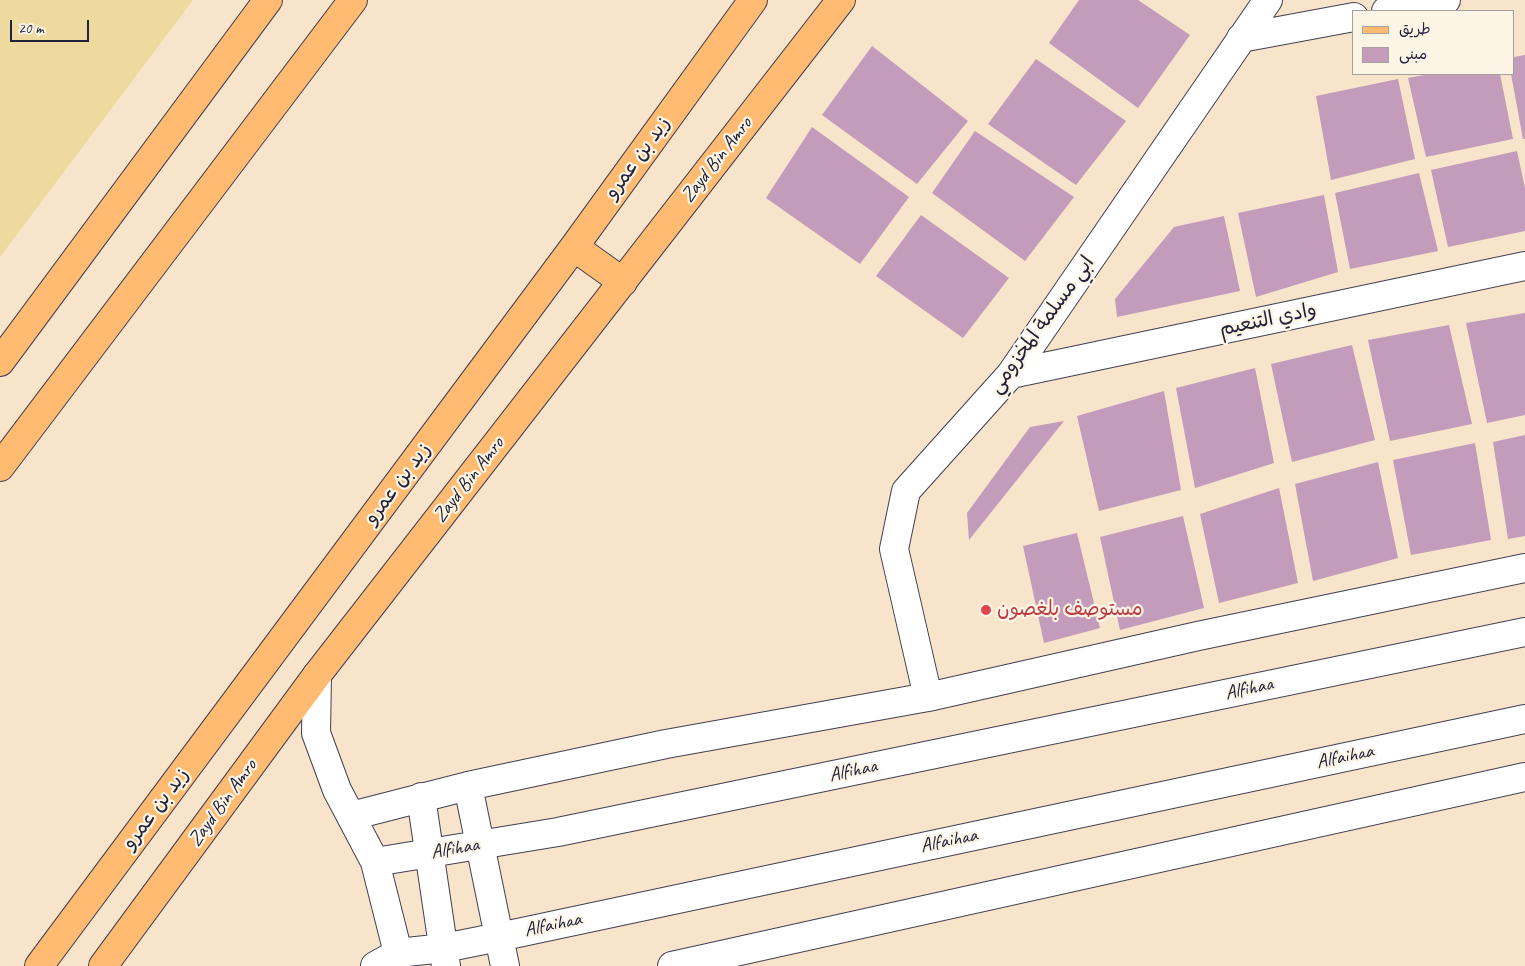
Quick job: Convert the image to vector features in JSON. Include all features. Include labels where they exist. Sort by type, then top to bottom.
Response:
[{"type":"main road","points":[[0,362],[268,0]]},
{"type":"main road","points":[[0,467],[353,0]]},
{"type":"main road","points":[[681,98],[739,0]]},
{"type":"main road","name":"زيد بن عمرو","points":[[39,966],[574,247],[753,0]]},
{"type":"main road","name":"Zayd Bin Amro","points":[[103,966],[317,675],[841,0]]},
{"type":"main road","points":[[574,247],[623,282]]},
{"type":"street","points":[[1391,10],[1446,0]]},
{"type":"street","name":"ابي مسلمة المخزومي","points":[[928,697],[894,549],[906,490],[1012,374],[1265,1]]},
{"type":"street","points":[[1241,38],[1352,17]]},
{"type":"street","name":"وادي التنعيم","points":[[1012,374],[1525,266]]},
{"type":"street","points":[[351,816],[468,786],[666,744],[928,697],[1207,634],[1525,568]]},
{"type":"street","name":"Alfihaa","points":[[375,862],[558,832],[1525,632]]},
{"type":"street","points":[[317,675],[316,732],[337,790],[375,862],[387,960]]},
{"type":"street","name":"Alfaihaa","points":[[387,960],[445,957],[499,936],[1525,719]]},
{"type":"street","points":[[672,966],[1525,777]]},
{"type":"street","points":[[468,786],[505,966]]},
{"type":"street","points":[[421,797],[445,957]]},
{"type":"sand","points":[[0,0],[193,0],[0,257]]},
{"type":"building","points":[[1079,0],[1138,0],[1190,35],[1138,108],[1049,43]]},
{"type":"building","points":[[872,46],[968,121],[917,184],[822,115]]},
{"type":"building","points":[[1525,55],[1525,139],[1523,139],[1511,75],[1515,75],[1515,57]]},
{"type":"building","points":[[1036,59],[1126,121],[1076,185],[988,124]]},
{"type":"building","points":[[1424,75],[1500,75],[1513,139],[1426,157],[1408,78]]},
{"type":"building","points":[[1398,79],[1415,159],[1331,180],[1316,96]]},
{"type":"building","points":[[812,127],[909,197],[860,264],[766,198]]},
{"type":"building","points":[[975,131],[1074,197],[1025,261],[932,193]]},
{"type":"building","points":[[1517,151],[1525,188],[1525,231],[1448,247],[1431,170]]},
{"type":"building","points":[[1419,173],[1438,251],[1350,269],[1335,193]]},
{"type":"building","points":[[1324,195],[1338,272],[1256,297],[1238,213]]},
{"type":"building","points":[[921,215],[1009,278],[963,338],[876,276]]},
{"type":"building","points":[[1224,216],[1240,291],[1117,317],[1115,299],[1174,227]]},
{"type":"building","points":[[1525,313],[1525,415],[1487,423],[1466,323]]},
{"type":"building","points":[[1449,325],[1472,424],[1390,441],[1368,340]]},
{"type":"building","points":[[1352,345],[1375,440],[1292,462],[1271,364]]},
{"type":"building","points":[[1255,368],[1274,463],[1195,488],[1176,388]]},
{"type":"building","points":[[1164,391],[1181,490],[1099,511],[1077,416]]},
{"type":"building","points":[[1064,421],[969,540],[967,513],[1030,427]]},
{"type":"building","points":[[1525,435],[1525,536],[1508,539],[1493,442]]},
{"type":"building","points":[[1475,443],[1491,540],[1411,555],[1393,460]]},
{"type":"building","points":[[1378,462],[1398,558],[1313,581],[1295,484]]},
{"type":"building","points":[[1279,488],[1298,583],[1219,603],[1200,514]]},
{"type":"building","points":[[1183,516],[1204,608],[1120,630],[1100,537]]},
{"type":"building","points":[[1077,533],[1100,628],[1044,643],[1023,546]]},
{"type":"place","name":"مستوصف بلغصون","points":[[986,610]]}]
